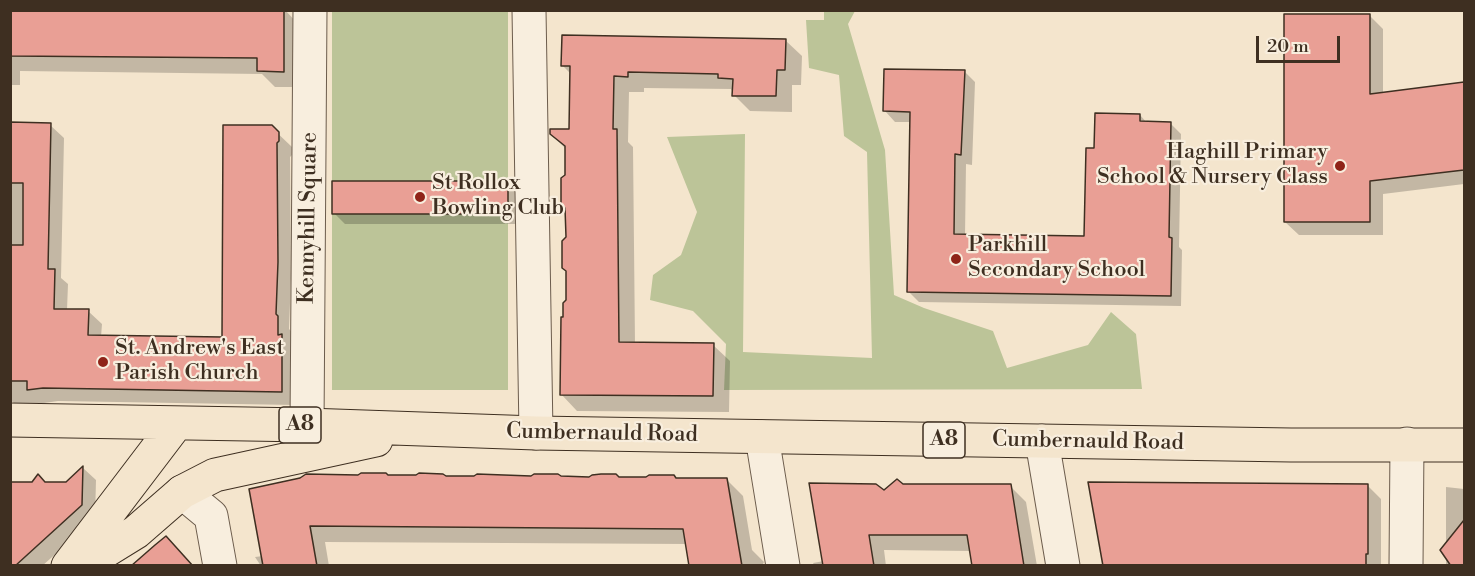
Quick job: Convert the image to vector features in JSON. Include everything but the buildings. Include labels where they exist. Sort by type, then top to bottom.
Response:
[{"type":"main road","name":"A8","points":[[10,420],[176,424]]},
{"type":"main road","name":"Cumbernauld Road","points":[[176,424],[306,425],[536,434],[1464,445]]},
{"type":"main road","points":[[68,566],[176,424]]},
{"type":"main road","name":"Cumbernauld Road","points":[[81,566],[136,532],[182,492],[215,475],[424,429]]},
{"type":"street","name":"Kennyhill Square","points":[[306,425],[310,10]]},
{"type":"street","points":[[529,10],[536,434]]},
{"type":"street","points":[[762,437],[783,566]]},
{"type":"street","points":[[1042,441],[1063,566]]},
{"type":"street","points":[[1406,566],[1407,444]]},
{"type":"street","points":[[182,492],[210,516],[220,566]]},
{"type":"green space","name":"St Rollox Bowling Club","points":[[332,11],[508,11],[508,390],[332,390]]},
{"type":"green space","points":[[824,11],[855,11],[848,24],[885,150],[894,295],[924,308],[993,331],[1007,368],[1088,345],[1111,312],[1136,334],[1142,389],[724,390],[726,344],[693,311],[650,300],[653,275],[681,255],[697,212],[667,137],[745,134],[743,352],[872,358],[867,152],[844,136],[839,75],[809,68],[806,20],[824,20]]},
{"type":"place","name":"Haghill Primary School & Nursery Class","points":[[1340,166]]},
{"type":"place","name":"St Rollox Bowling Club","points":[[420,197]]},
{"type":"place","name":"Parkhill Secondary School","points":[[956,259]]},
{"type":"place","name":"St. Andrew's East Parish Church","points":[[103,362]]}]
